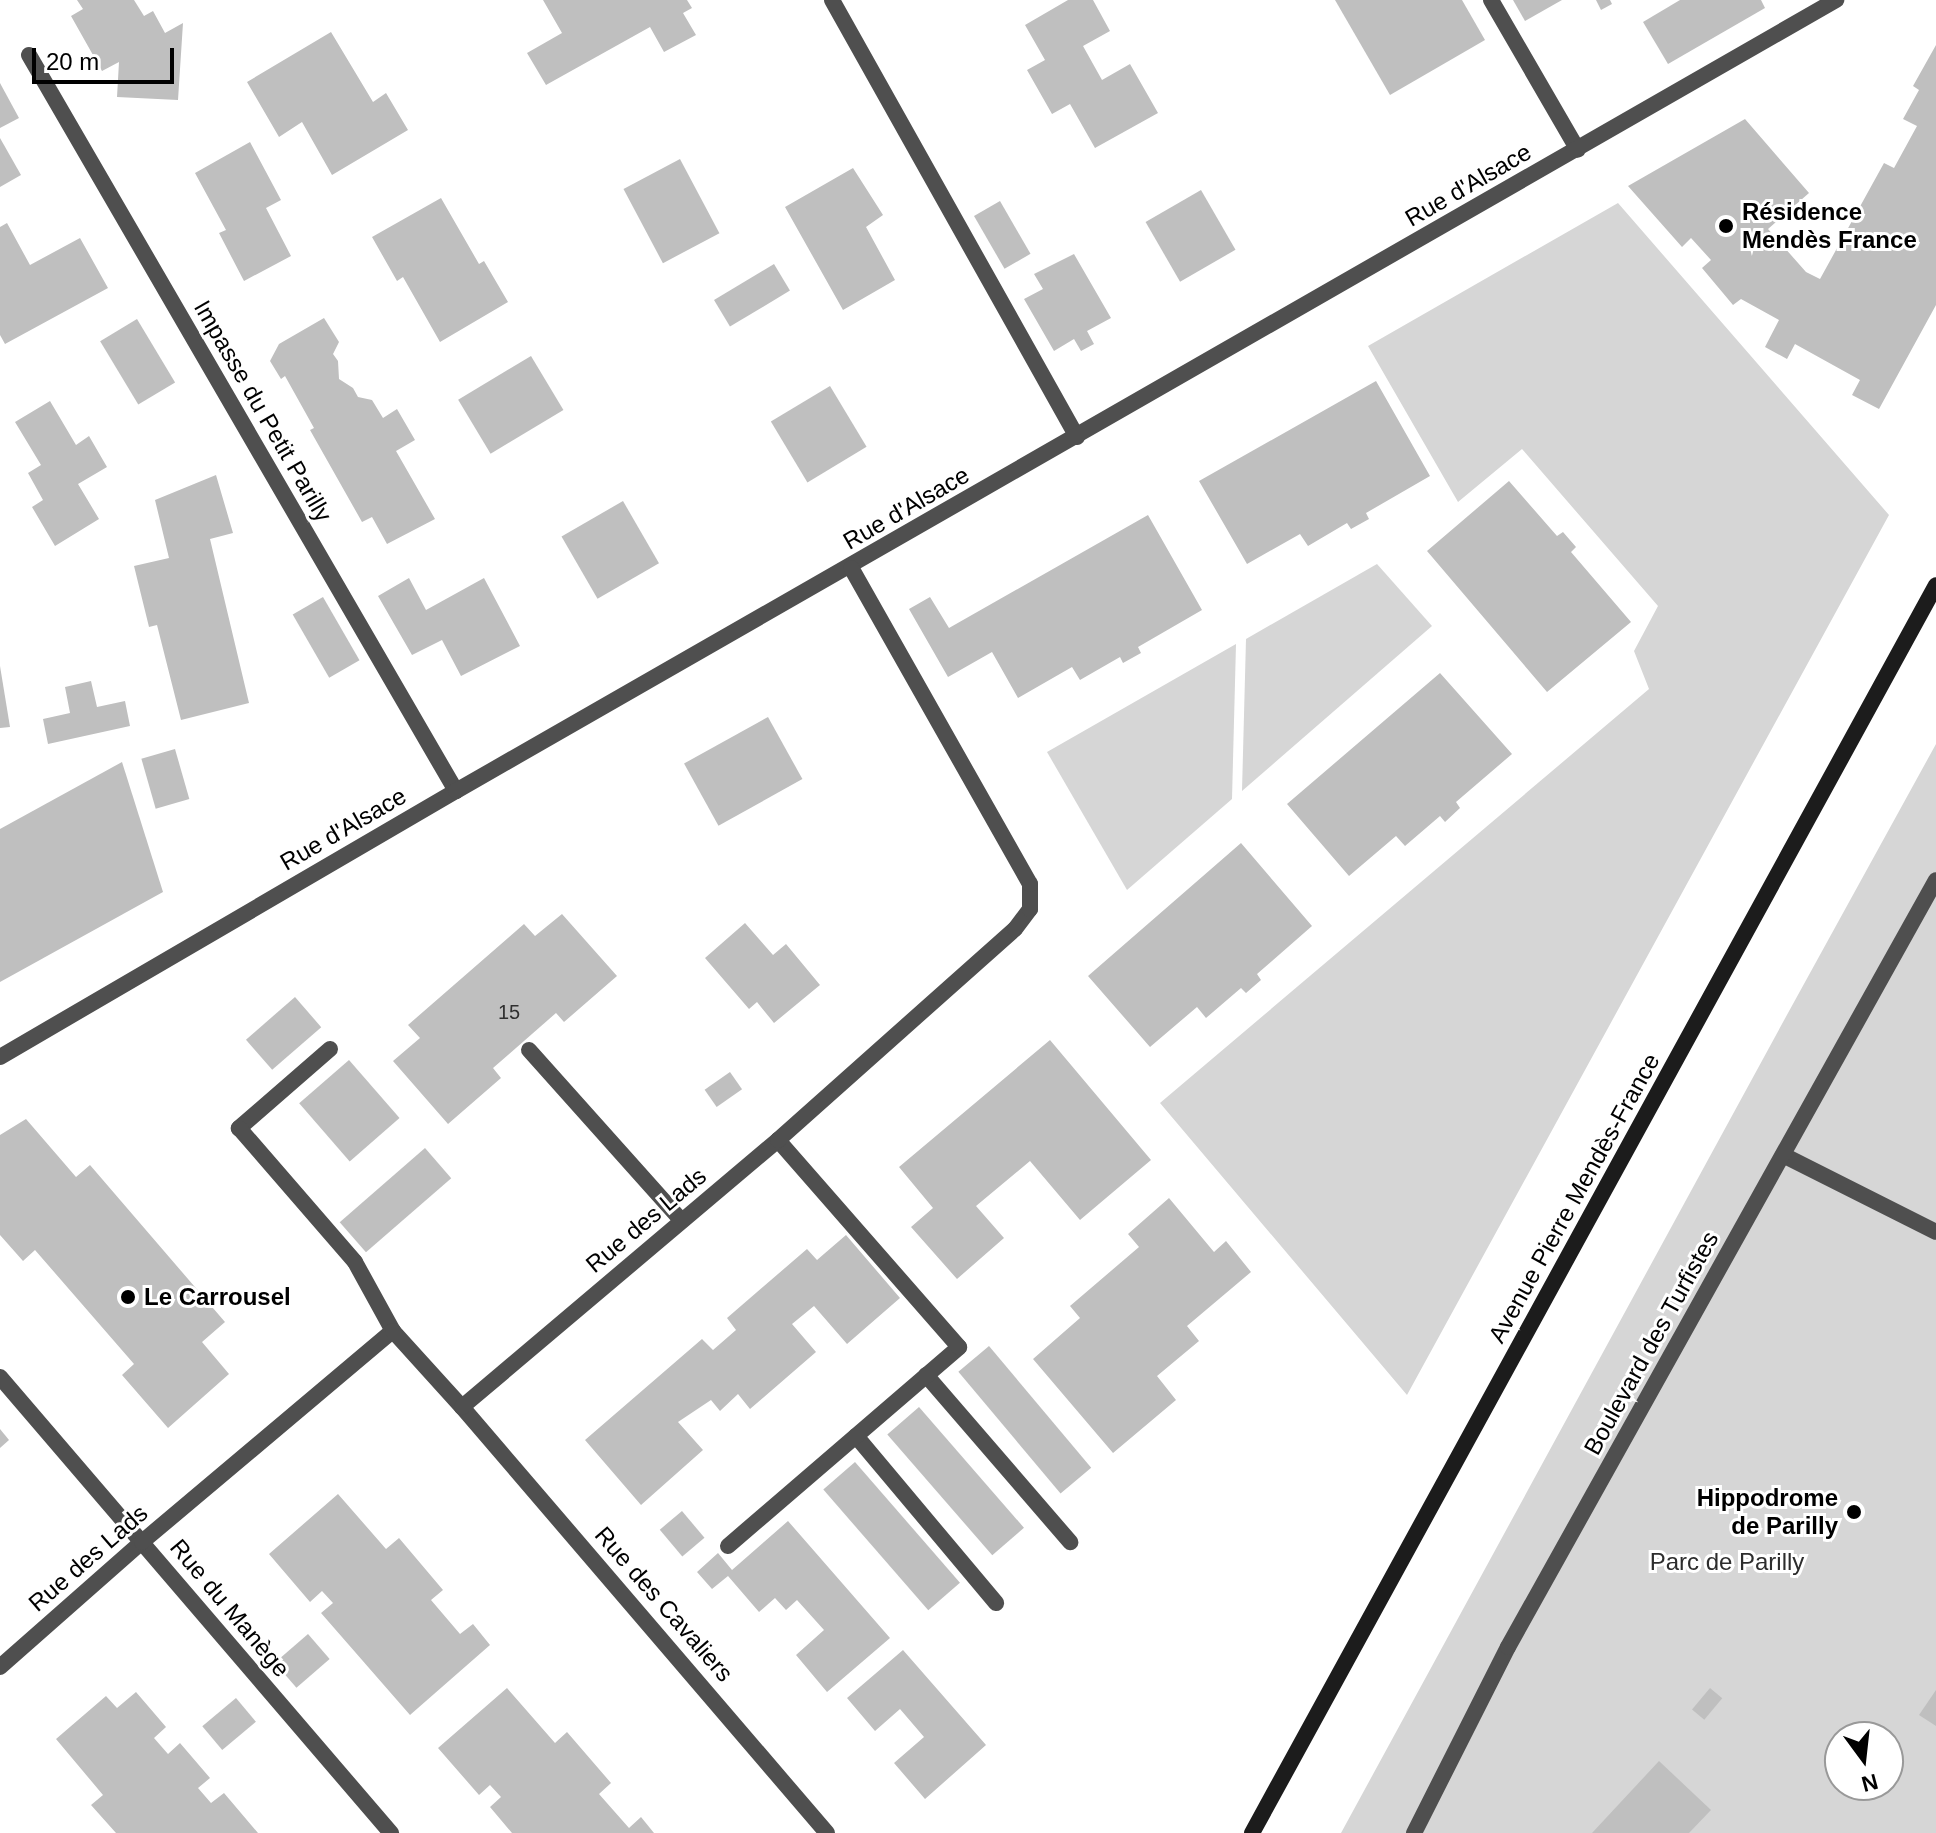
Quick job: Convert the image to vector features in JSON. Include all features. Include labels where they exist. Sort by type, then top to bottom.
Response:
[{"type":"main road","name":"Avenue Pierre Mendès-France","points":[[1252,1833],[1936,585]]},
{"type":"street","points":[[832,0],[1077,437]]},
{"type":"street","points":[[1491,0],[1578,150]]},
{"type":"street","name":"Rue d'Alsace","points":[[0,1057],[456,791],[851,568],[1836,0]]},
{"type":"street","name":"Impasse du Petit Parilly","points":[[29,55],[456,791]]},
{"type":"street","name":"Rue des Lads","points":[[462,1407],[778,1140],[1015,929],[1030,909],[1030,884],[851,568]]},
{"type":"street","name":"Boulevard des Turfistes","points":[[1414,1833],[1508,1647],[1936,880]]},
{"type":"street","points":[[330,1049],[239,1128],[355,1262],[393,1331],[462,1407]]},
{"type":"street","points":[[529,1050],[682,1221]]},
{"type":"street","points":[[728,1546],[959,1347],[858,1227],[778,1140]]},
{"type":"street","points":[[1783,1155],[1936,1232]]},
{"type":"street","name":"Rue des Lads","points":[[0,1667],[142,1542],[393,1331]]},
{"type":"street","points":[[926,1375],[1070,1542]]},
{"type":"street","name":"Rue du Manège","points":[[0,1377],[391,1833]]},
{"type":"street","name":"Rue des Cavaliers","points":[[462,1407],[827,1833]]},
{"type":"street","points":[[856,1436],[996,1603]]},
{"type":"green space","points":[[1618,203],[1889,515],[1407,1395],[1160,1103],[1649,689],[1634,651],[1658,606],[1522,449],[1458,502],[1368,346]]},
{"type":"green space","points":[[1377,564],[1432,626],[1242,791],[1246,639]]},
{"type":"green space","points":[[1236,644],[1232,799],[1127,890],[1047,752]]},
{"type":"green space","name":"Parc de Parilly","points":[[1936,744],[1936,1833],[1341,1833],[1788,1013]]},
{"type":"building","points":[[77,0],[134,0],[144,16],[153,11],[165,33],[183,23],[178,100],[117,97],[119,62],[102,71],[71,16],[83,9]]},
{"type":"building","points":[[543,0],[687,0],[692,8],[683,13],[696,35],[664,52],[650,27],[546,85],[527,53],[562,33]]},
{"type":"building","points":[[1068,0],[1093,0],[1110,31],[1083,46],[1102,80],[1130,64],[1158,113],[1095,148],[1070,104],[1052,114],[1027,70],[1045,60],[1025,25]]},
{"type":"building","points":[[1335,0],[1462,0],[1485,40],[1390,95]]},
{"type":"building","points":[[1513,0],[1562,0],[1525,21]]},
{"type":"building","points":[[1596,0],[1610,0],[1612,4],[1601,10]]},
{"type":"building","points":[[1680,0],[1761,0],[1765,8],[1668,64],[1643,22]]},
{"type":"building","points":[[331,32],[373,102],[386,93],[408,130],[332,175],[302,122],[279,137],[247,82]]},
{"type":"building","name":"Résidence Mendès France","points":[[1936,45],[1936,305],[1879,409],[1852,395],[1860,380],[1795,344],[1787,359],[1765,347],[1779,320],[1741,299],[1733,305],[1702,268],[1711,260],[1691,238],[1682,247],[1628,186],[1745,119],[1809,193],[1768,229],[1806,272],[1820,279],[1884,163],[1894,168],[1917,126],[1903,119],[1919,90],[1913,86]]},
{"type":"building","points":[[0,83],[19,118],[0,128]]},
{"type":"building","points":[[0,138],[21,175],[0,187]]},
{"type":"building","points":[[250,142],[281,200],[266,208],[291,256],[244,281],[219,233],[226,230],[195,173]]},
{"type":"building","points":[[680,159],[719,233],[663,263],[623,189]]},
{"type":"building","points":[[853,168],[883,215],[866,227],[895,280],[843,310],[785,207]]},
{"type":"building","points":[[1201,190],[1236,250],[1180,282],[1146,222]]},
{"type":"building","points":[[441,198],[479,264],[484,261],[508,302],[440,342],[403,277],[397,281],[372,237]]},
{"type":"building","points":[[1000,201],[1030,254],[1005,269],[974,216]]},
{"type":"building","points":[[7,223],[30,265],[80,238],[108,288],[5,344],[0,335],[0,227]]},
{"type":"building","points":[[1074,254],[1111,318],[1087,331],[1094,344],[1081,351],[1074,339],[1054,351],[1024,299],[1043,289],[1034,274]]},
{"type":"building","points":[[774,264],[790,291],[730,327],[714,300]]},
{"type":"building","points":[[324,318],[339,342],[333,354],[338,361],[339,379],[353,388],[358,397],[372,400],[383,418],[397,409],[415,440],[396,451],[435,519],[387,544],[372,517],[362,522],[310,430],[314,428],[285,376],[281,379],[270,361],[279,344]]},
{"type":"building","points":[[137,319],[175,382],[138,405],[100,341]]},
{"type":"building","points":[[531,356],[563,410],[491,454],[458,400]]},
{"type":"building","points":[[1376,381],[1430,476],[1366,513],[1369,519],[1351,529],[1347,523],[1308,546],[1300,534],[1247,564],[1199,481]]},
{"type":"building","points":[[830,386],[867,447],[807,482],[771,422]]},
{"type":"building","points":[[50,401],[76,445],[89,436],[107,467],[78,484],[99,519],[55,546],[32,507],[43,500],[28,473],[41,465],[15,422]]},
{"type":"building","points":[[216,475],[233,533],[210,539],[249,703],[181,720],[157,625],[149,627],[134,566],[169,558],[155,500]]},
{"type":"building","points":[[1509,481],[1557,536],[1563,532],[1576,547],[1571,552],[1631,622],[1547,692],[1427,551]]},
{"type":"building","points":[[623,501],[659,563],[598,599],[562,536]]},
{"type":"building","points":[[1148,515],[1202,610],[1138,647],[1141,653],[1123,663],[1120,657],[1080,680],[1072,667],[1018,698],[992,652],[948,677],[909,609],[930,597],[949,628]]},
{"type":"building","points":[[409,578],[426,610],[484,578],[520,646],[461,676],[442,640],[412,655],[378,596]]},
{"type":"building","points":[[323,597],[360,660],[329,678],[293,614]]},
{"type":"building","points":[[0,666],[10,727],[0,728]]},
{"type":"building","points":[[1440,673],[1512,754],[1456,802],[1460,808],[1445,822],[1440,816],[1405,846],[1396,836],[1349,876],[1287,804]]},
{"type":"building","points":[[91,681],[97,707],[125,701],[130,726],[48,744],[43,719],[70,713],[65,687]]},
{"type":"building","points":[[768,717],[802,779],[718,826],[684,764]]},
{"type":"building","points":[[175,749],[189,799],[156,809],[141,759]]},
{"type":"building","points":[[122,762],[163,892],[0,982],[0,829]]},
{"type":"building","points":[[1241,843],[1312,926],[1257,974],[1261,980],[1246,993],[1241,988],[1206,1018],[1197,1007],[1150,1047],[1088,976]]},
{"type":"building","points":[[562,914],[617,976],[564,1022],[556,1013],[493,1068],[501,1078],[448,1124],[393,1061],[420,1038],[408,1025],[524,924],[535,936]]},
{"type":"building","points":[[745,923],[773,955],[786,944],[820,985],[774,1023],[757,1002],[749,1009],[705,958]]},
{"type":"building","points":[[295,997],[321,1027],[272,1070],[246,1040]]},
{"type":"building","points":[[1050,1040],[1151,1160],[1080,1220],[1030,1161],[976,1206],[1004,1238],[957,1279],[911,1227],[933,1208],[899,1167]]},
{"type":"building","points":[[349,1060],[400,1118],[350,1161],[299,1103]]},
{"type":"building","points":[[730,1072],[742,1089],[717,1107],[705,1090]]},
{"type":"building","name":"Le Carrousel","points":[[26,1119],[76,1177],[90,1165],[225,1322],[202,1342],[229,1374],[168,1428],[122,1375],[134,1364],[35,1250],[23,1261],[0,1235],[0,1135]]},
{"type":"building","points":[[425,1148],[451,1178],[366,1252],[340,1222]]},
{"type":"building","points":[[1169,1198],[1214,1252],[1226,1241],[1251,1272],[1187,1326],[1199,1341],[1157,1376],[1176,1400],[1113,1453],[1033,1359],[1080,1318],[1070,1306],[1139,1247],[1128,1234]]},
{"type":"building","points":[[846,1235],[900,1298],[847,1344],[814,1306],[792,1324],[816,1352],[750,1409],[738,1394],[720,1411],[711,1400],[678,1422],[703,1450],[641,1505],[585,1440],[702,1339],[713,1350],[736,1330],[727,1318],[807,1249],[817,1260]]},
{"type":"building","points":[[989,1346],[1091,1468],[1061,1494],[958,1372]]},
{"type":"building","points":[[919,1407],[1024,1528],[992,1555],[887,1435]]},
{"type":"building","points":[[0,1429],[9,1440],[0,1448]]},
{"type":"building","points":[[855,1462],[960,1583],[928,1610],[823,1490]]},
{"type":"building","points":[[338,1494],[386,1549],[399,1538],[443,1590],[431,1600],[460,1634],[473,1624],[490,1645],[410,1715],[321,1613],[333,1603],[322,1591],[310,1602],[269,1554]]},
{"type":"building","points":[[682,1511],[704,1538],[682,1556],[660,1530]]},
{"type":"building","points":[[788,1521],[890,1638],[827,1692],[796,1655],[824,1630],[797,1600],[786,1610],[775,1598],[759,1612],[728,1576],[712,1589],[697,1572],[718,1553],[732,1570]]},
{"type":"building","points":[[308,1634],[330,1659],[296,1688],[275,1663]]},
{"type":"building","points":[[903,1650],[986,1745],[925,1799],[894,1763],[924,1737],[900,1709],[875,1731],[847,1698]]},
{"type":"building","points":[[507,1688],[555,1743],[567,1732],[611,1783],[599,1794],[629,1828],[641,1817],[654,1833],[512,1833],[490,1807],[501,1797],[490,1785],[479,1795],[438,1748]]},
{"type":"building","points":[[1710,1688],[1722,1698],[1704,1720],[1692,1709]]},
{"type":"building","points":[[1936,1690],[1936,1726],[1919,1715]]},
{"type":"building","points":[[136,1692],[166,1727],[154,1738],[168,1754],[180,1743],[210,1778],[198,1788],[211,1803],[224,1793],[258,1833],[116,1833],[91,1805],[103,1795],[56,1739],[106,1696],[117,1708]]},
{"type":"building","points":[[236,1698],[256,1722],[222,1750],[202,1726]]},
{"type":"building","points":[[1659,1761],[1711,1810],[1689,1833],[1592,1833]]},
{"type":"place","name":"Résidence Mendès France","points":[[1726,226]]},
{"type":"place","name":"Le Carrousel","points":[[128,1297]]},
{"type":"place","name":"Hippodrome de Parilly","points":[[1854,1512]]}]
